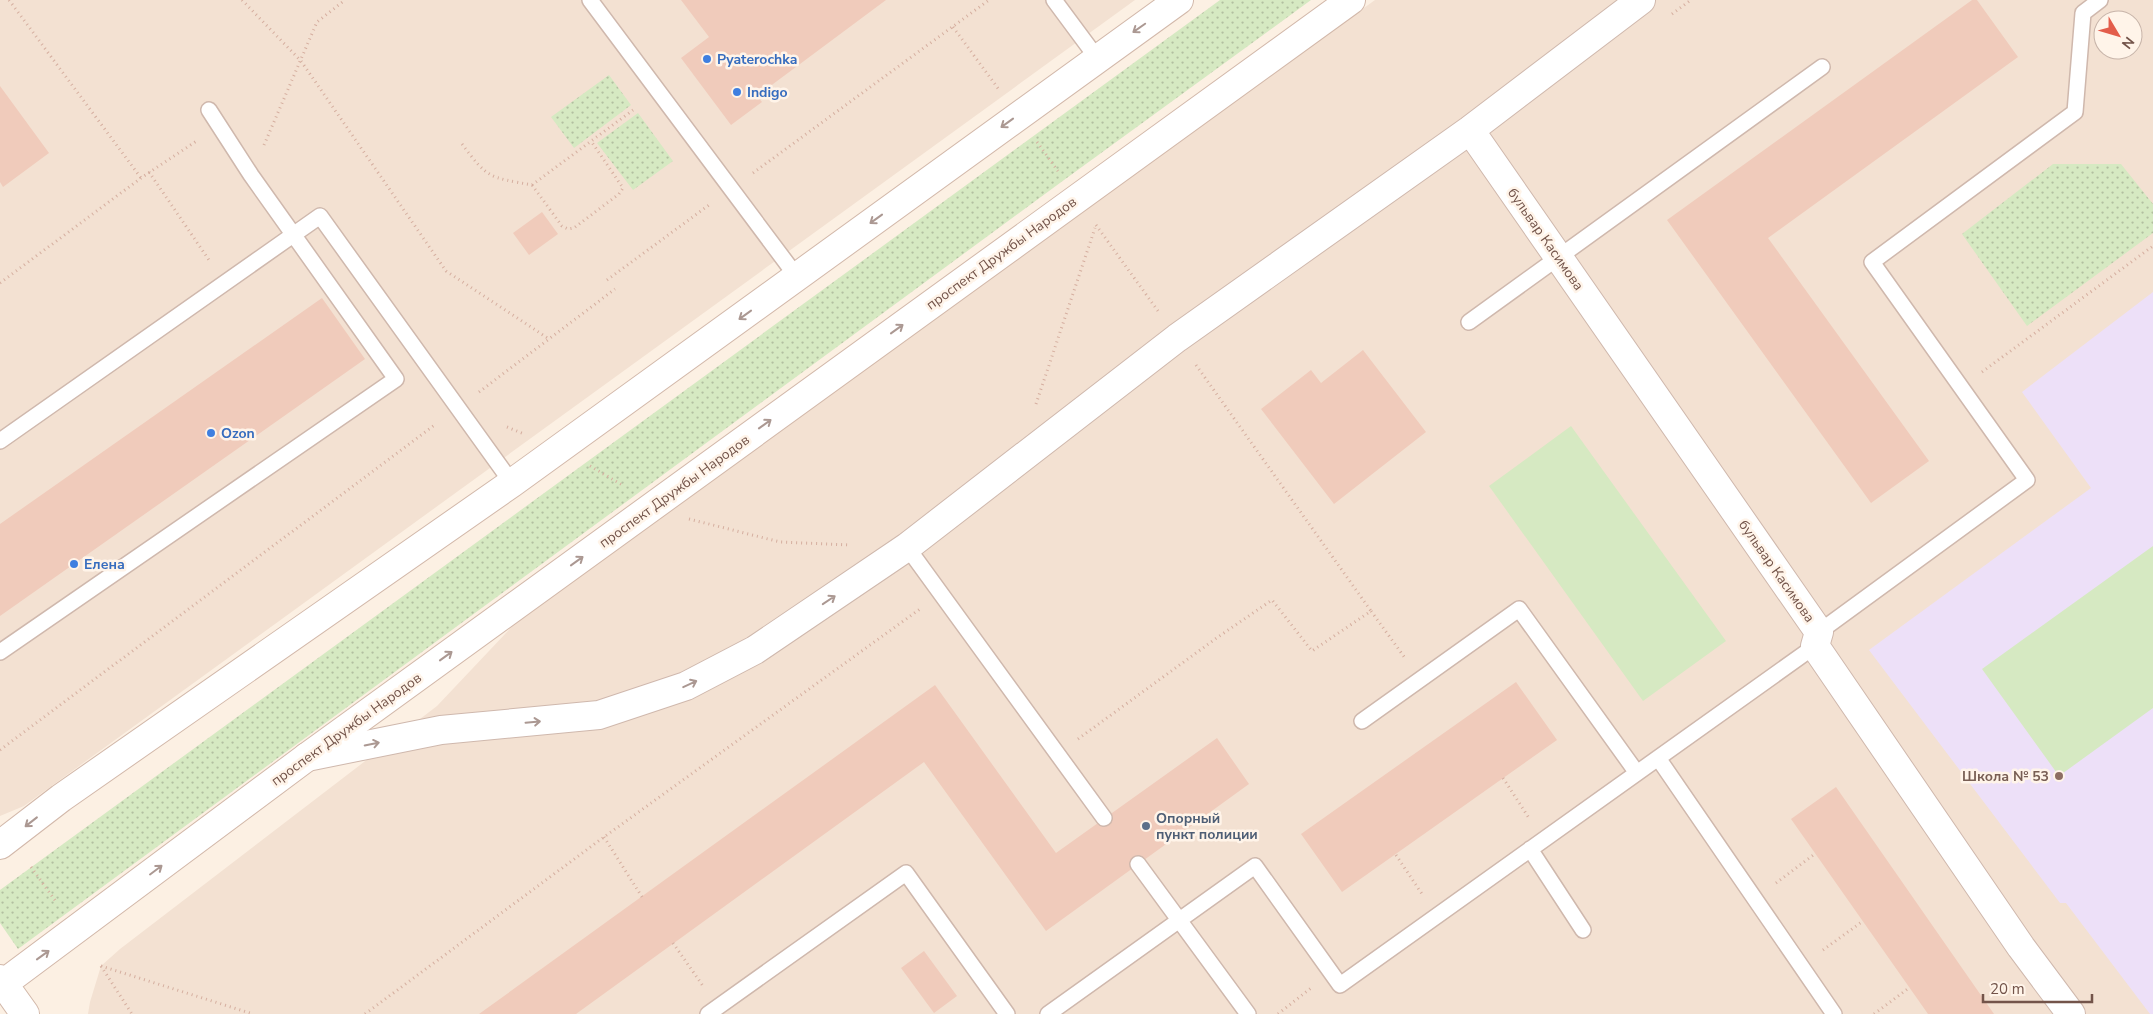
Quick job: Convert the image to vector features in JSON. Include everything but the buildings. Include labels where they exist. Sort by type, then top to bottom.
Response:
[{"type":"street","points":[[0,845],[70,792],[512,484],[1179,0]]},
{"type":"street","name":"проспект Дружбы Народов","points":[[1,983],[307,757],[1351,0]]},
{"type":"street","points":[[307,757],[441,730],[599,715],[686,686],[755,650],[906,547],[1177,338],[1470,130],[1641,0]]},
{"type":"street","name":"бульвар Касимова","points":[[1470,130],[1560,258],[1817,639],[2021,947],[2071,1014]]},
{"type":"street","points":[[1,983],[25,1014]]},
{"type":"lane","points":[[590,0],[796,277]]},
{"type":"lane","points":[[1054,0],[1097,58]]},
{"type":"lane","points":[[1048,1014],[1255,866],[1340,985],[1658,758],[2027,480],[1872,262],[2076,112],[2083,13],[2100,0]]},
{"type":"lane","points":[[1469,322],[1822,67]]},
{"type":"lane","points":[[0,652],[396,378],[251,175],[209,110]]},
{"type":"lane","points":[[0,441],[320,216],[512,484]]},
{"type":"lane","points":[[906,547],[1104,818]]},
{"type":"lane","points":[[1362,721],[1519,609],[1637,773]]},
{"type":"lane","points":[[1658,758],[1834,1014]]},
{"type":"lane","points":[[1530,849],[1584,930]]},
{"type":"lane","points":[[1138,864],[1248,1014]]},
{"type":"lane","points":[[713,1011],[906,873],[1007,1014]]},
{"type":"path","points":[[9,0],[141,178]]},
{"type":"path","points":[[242,0],[300,61],[446,271],[549,338]]},
{"type":"path","points":[[251,175],[317,22],[345,0]]},
{"type":"path","points":[[607,280],[989,0]]},
{"type":"path","points":[[1667,17],[1691,0]]},
{"type":"path","points":[[953,27],[1003,95]]},
{"type":"path","points":[[532,186],[633,110]]},
{"type":"path","points":[[0,283],[149,172],[219,125]]},
{"type":"path","points":[[1032,135],[1058,172]]},
{"type":"path","points":[[462,144],[488,174],[500,179],[532,186],[562,226],[568,229],[574,228],[622,190],[621,182],[591,141]]},
{"type":"path","points":[[149,172],[225,283]]},
{"type":"path","points":[[1090,217],[1421,680]]},
{"type":"path","points":[[1035,407],[1096,224]]},
{"type":"path","points":[[1961,387],[2153,246]]},
{"type":"path","points":[[0,750],[614,289]]},
{"type":"path","points":[[365,1014],[604,837],[941,593]]},
{"type":"path","points":[[1058,754],[1218,637],[1272,600],[1312,651],[1371,611]]},
{"type":"path","points":[[1503,778],[1544,840]]},
{"type":"path","points":[[604,837],[642,897]]},
{"type":"path","points":[[1755,899],[1816,853]]},
{"type":"path","points":[[1396,854],[1436,916]]},
{"type":"path","points":[[31,867],[59,906]]},
{"type":"path","points":[[1801,966],[1863,921]]},
{"type":"path","points":[[674,943],[713,1011]]},
{"type":"path","points":[[132,1014],[101,966],[252,1014]]},
{"type":"path","points":[[1278,1014],[1331,973]]},
{"type":"path","points":[[1874,1014],[1910,988]]},
{"type":"shaded area","points":[[0,0],[1135,0],[24,806],[0,816]]},
{"type":"shaded area","points":[[1375,0],[2153,0],[2153,1014],[88,1014],[101,966],[120,949],[437,706],[523,615]]},
{"type":"shaded area","name":"Школа № 53","points":[[2153,292],[2153,1014],[2150,1014],[2066,903],[2060,903],[1869,650],[2091,488],[2022,392]]},
{"type":"green space","points":[[1220,0],[1311,0],[18,949],[0,923],[0,890]]},
{"type":"green space","points":[[609,75],[631,105],[574,148],[551,117]]},
{"type":"green space","points":[[638,113],[673,161],[633,190],[597,143]]},
{"type":"green space","points":[[2053,164],[2121,164],[2153,204],[2153,233],[2027,326],[1962,234]]},
{"type":"green space","points":[[1571,426],[1726,641],[1643,701],[1489,486]]},
{"type":"green space","points":[[2153,546],[2153,708],[2059,776],[1982,669]]},
{"type":"place","name":"Pyaterochka","points":[[707,59]]},
{"type":"place","name":"Indigo","points":[[737,92]]},
{"type":"place","name":"Ozon","points":[[211,433]]},
{"type":"place","name":"Елена","points":[[74,564]]},
{"type":"place","name":"Школа № 53","points":[[2059,776]]},
{"type":"place","name":"Опорный пункт полиции","points":[[1146,826]]}]
